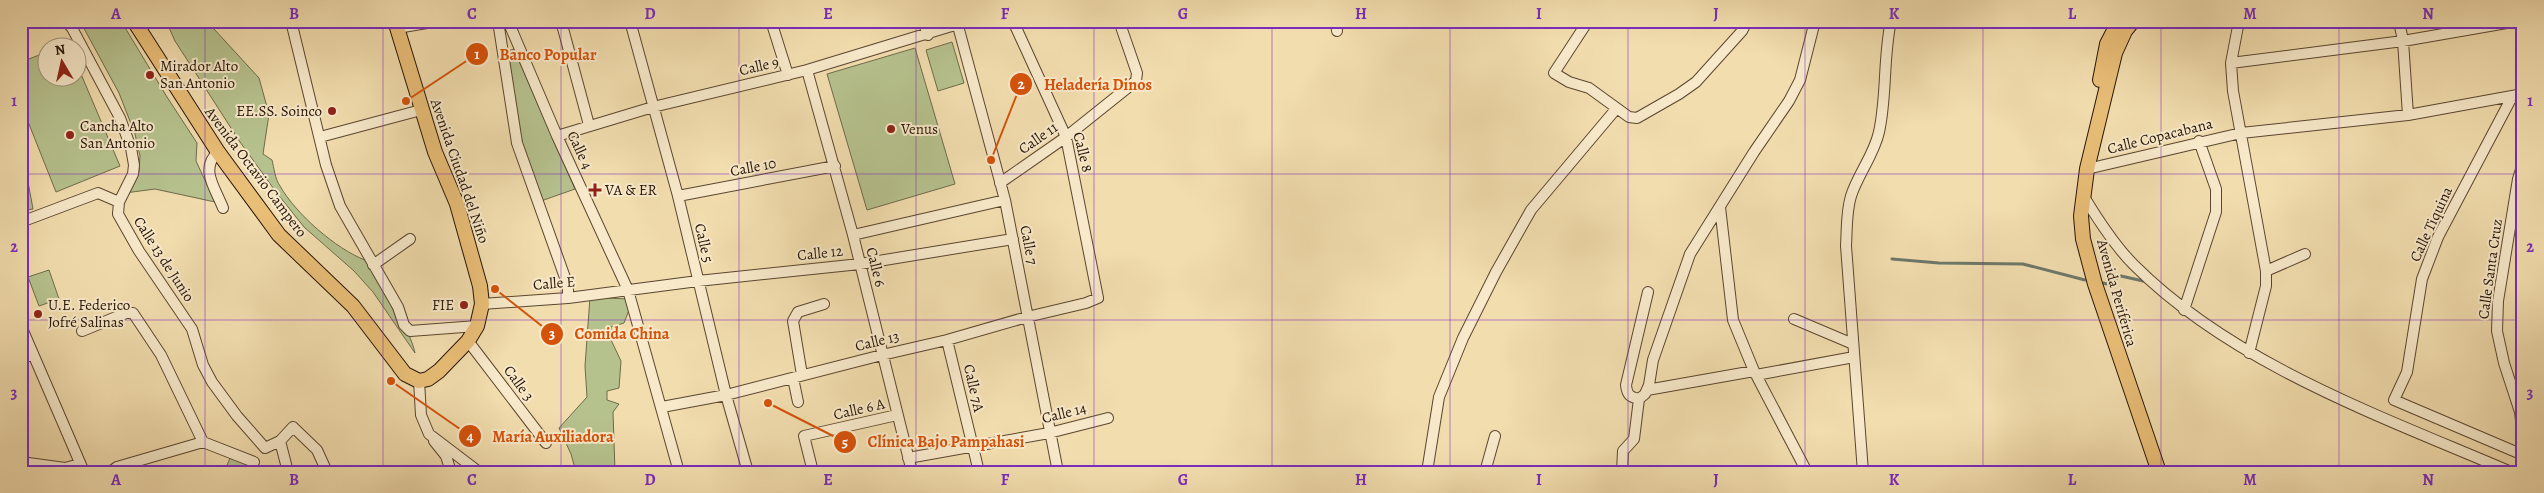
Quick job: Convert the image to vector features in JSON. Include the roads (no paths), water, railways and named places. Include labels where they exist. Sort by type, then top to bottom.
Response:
[{"type":"main road","name":"Avenida Octavio Campero","points":[[134,21],[218,152],[279,235],[353,306],[405,374],[419,382]]},
{"type":"main road","name":"Avenida Periférica","points":[[2098,119],[2101,69],[2107,44],[2120,21]]},
{"type":"main road","name":"Avenida Periférica","points":[[2133,21],[2124,31],[2115,53],[2098,119],[2082,194],[2083,239],[2095,284],[2159,472]]},
{"type":"main road","name":"Avenida Ciudad del Niño","points":[[396,25],[435,152],[457,204],[480,286],[482,304]]},
{"type":"main road","points":[[419,382],[428,379],[439,371],[468,341],[477,326],[482,304]]},
{"type":"street","points":[[21,222],[98,193],[119,202],[133,174],[134,165],[131,148],[120,118],[72,28],[66,21]]},
{"type":"street","points":[[291,21],[320,137],[340,206],[398,307],[404,325],[410,331],[477,326]]},
{"type":"street","points":[[396,25],[439,21]]},
{"type":"street","points":[[498,21],[517,143],[568,286],[568,298]]},
{"type":"street","name":"Calle 4","points":[[508,21],[557,136],[628,290],[679,472]]},
{"type":"street","points":[[561,21],[589,125]]},
{"type":"street","name":"Calle 5","points":[[630,21],[678,196],[726,395],[748,472]]},
{"type":"street","points":[[771,21],[788,75]]},
{"type":"street","points":[[923,21],[928,35]]},
{"type":"street","name":"Calle 8","points":[[1012,21],[1066,138],[1098,298]]},
{"type":"street","name":"Calle 11","points":[[1000,183],[1066,138],[1136,81],[1138,78],[1119,21]]},
{"type":"street","points":[[1588,21],[1554,73],[1569,82],[1589,88],[1616,109],[1629,117],[1637,118],[1696,82],[1742,31],[1747,21]]},
{"type":"street","points":[[1622,472],[1623,450],[1634,439],[1639,399],[1647,390],[1653,360],[1690,254],[1754,152],[1777,120],[1800,80],[1815,21]]},
{"type":"street","points":[[1863,472],[1846,246],[1848,209],[1851,195],[1873,152],[1878,134],[1884,99],[1887,40],[1891,21]]},
{"type":"street","points":[[2239,21],[2231,62],[2233,91],[2266,271],[2266,286],[2249,354]]},
{"type":"street","points":[[2400,21],[2408,115]]},
{"type":"street","points":[[2231,62],[2403,40],[2518,21]]},
{"type":"street","name":"Calle 9","points":[[557,136],[653,107],[807,70],[963,23]]},
{"type":"street","name":"Calle 7","points":[[963,23],[1005,200],[1049,434],[1058,472]]},
{"type":"street","name":"Calle 6","points":[[807,70],[835,166],[912,472]]},
{"type":"street","name":"Calle Copacabana","points":[[2087,169],[2241,132],[2408,115],[2523,94]]},
{"type":"street","name":"Calle Tiquina","points":[[2512,97],[2438,237],[2422,279],[2407,372],[2394,400],[2523,455]]},
{"type":"street","points":[[1427,472],[1439,396],[1463,338],[1496,272],[1531,210],[1616,109]]},
{"type":"street","points":[[320,137],[421,110]]},
{"type":"street","points":[[2184,310],[2216,212],[2216,190],[2199,141]]},
{"type":"street","points":[[218,152],[211,158],[208,174],[223,208]]},
{"type":"street","name":"Calle Santa Cruz","points":[[2523,163],[2518,179],[2498,301],[2497,331],[2504,363],[2520,412],[2523,438]]},
{"type":"street","name":"Calle 10","points":[[678,196],[835,166]]},
{"type":"street","points":[[2082,194],[2102,226],[2134,264],[2184,310],[2249,354],[2376,414],[2511,472]]},
{"type":"street","points":[[852,235],[1005,200]]},
{"type":"street","name":"Calle 13 de Junio","points":[[119,202],[118,214],[139,251],[192,329],[203,365],[212,382],[237,416],[266,448],[280,441]]},
{"type":"street","points":[[1720,207],[1733,320],[1755,373],[1807,472]]},
{"type":"street","points":[[2512,219],[2523,209]]},
{"type":"street","points":[[374,265],[410,239]]},
{"type":"street","name":"Calle 12","points":[[628,290],[860,264],[1013,239]]},
{"type":"street","points":[[2266,271],[2305,254]]},
{"type":"street","name":"Calle E","points":[[482,304],[568,298],[628,290]]},
{"type":"street","points":[[1639,399],[1631,397],[1627,392],[1626,385],[1648,292]]},
{"type":"street","name":"Calle 13","points":[[662,407],[726,395],[882,354],[947,340],[1027,317],[1086,303],[1098,298]]},
{"type":"street","points":[[798,402],[798,376],[792,321],[798,312],[824,304]]},
{"type":"street","points":[[82,331],[126,313],[133,313],[161,355],[203,442]]},
{"type":"street","points":[[1794,319],[1853,344]]},
{"type":"street","points":[[21,326],[82,468],[65,468],[21,462]]},
{"type":"street","name":"Calle 7A","points":[[947,340],[979,472]]},
{"type":"street","name":"Calle 3","points":[[468,341],[546,443]]},
{"type":"street","points":[[21,358],[33,354]]},
{"type":"street","points":[[1647,390],[1854,357]]},
{"type":"street","points":[[419,382],[421,415],[429,434],[446,456],[451,472]]},
{"type":"street","name":"Calle 6 A","points":[[813,472],[804,436],[897,416]]},
{"type":"street","name":"Calle 14","points":[[908,458],[1049,434],[1108,418]]},
{"type":"street","points":[[288,472],[280,441],[293,427],[317,450],[327,472]]},
{"type":"street","points":[[429,434],[479,472]]},
{"type":"street","points":[[1485,472],[1495,436]]},
{"type":"street","points":[[110,472],[117,468],[203,442],[254,462]]},
{"type":"street","points":[[2520,472],[2523,465]]},
{"type":"waterway","points":[[1892,259],[1939,263],[2023,264],[2085,280]]},
{"type":"waterway","points":[[2103,283],[2107,284],[2121,276],[2143,281]]},
{"type":"place","name":"Mirador Alto San Antonio","points":[[150,75]]},
{"type":"place","name":"Banco Popular","points":[[406,101]]},
{"type":"place","name":"EE.SS. Soinco","points":[[332,111]]},
{"type":"place","name":"Venus","points":[[891,129]]},
{"type":"place","name":"Cancha Alto San Antonio","points":[[70,135]]},
{"type":"place","name":"Heladería Dinos","points":[[991,160]]},
{"type":"place","name":"VA & ER","points":[[595,190]]},
{"type":"place","name":"Comida China","points":[[495,289]]},
{"type":"place","name":"FIE","points":[[464,305]]},
{"type":"place","name":"U.E. Federico Jofré Salinas","points":[[38,314]]},
{"type":"place","name":"María Auxiliadora","points":[[391,381]]},
{"type":"place","name":"Clínica Bajo Pampahasi","points":[[768,403]]}]
